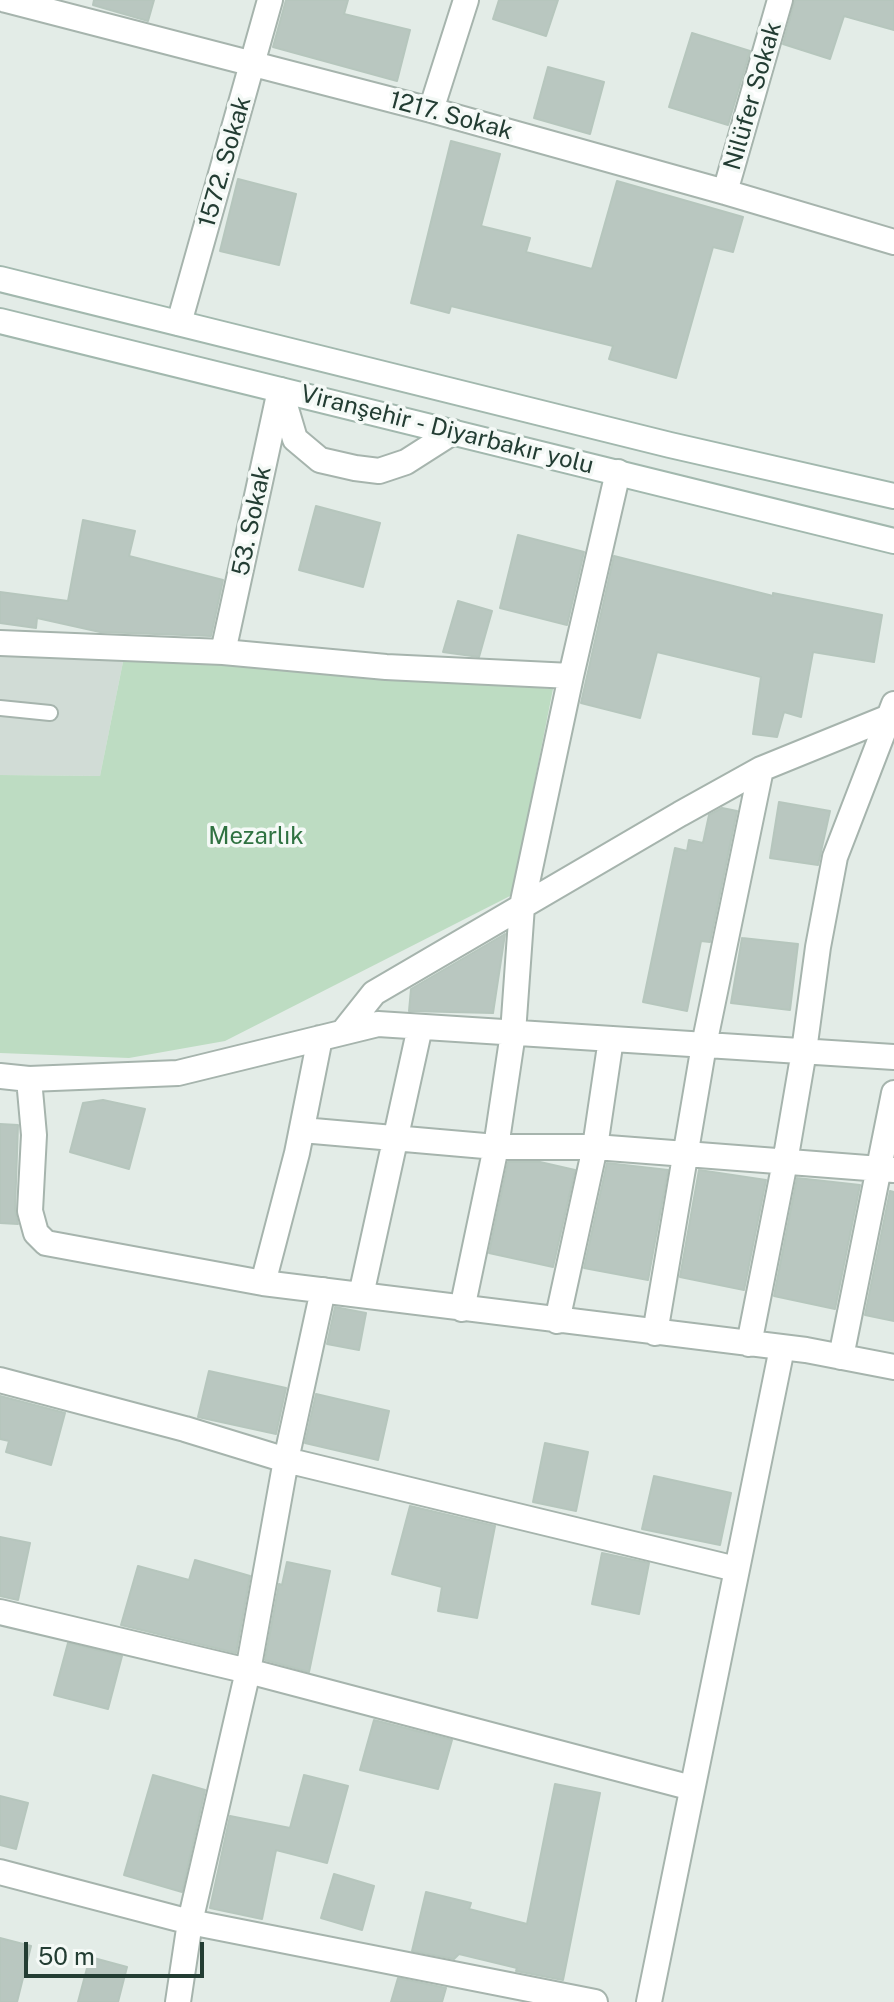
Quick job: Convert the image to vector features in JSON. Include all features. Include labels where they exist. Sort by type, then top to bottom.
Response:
[{"type":"street","name":"1217. Sokak","points":[[6,0],[431,110],[894,242]]},
{"type":"street","name":"1572. Sokak","points":[[179,323],[270,0]]},
{"type":"street","points":[[431,110],[466,0]]},
{"type":"street","name":"Nilüfer Sokak","points":[[725,192],[780,0]]},
{"type":"street","name":"Viranşehir - Diyarbakır yolu","points":[[0,279],[670,445],[894,496]]},
{"type":"street","name":"Viranşehir - Diyarbakır yolu","points":[[0,321],[894,541]]},
{"type":"street","points":[[280,390],[295,439],[320,460],[379,471],[406,462],[453,432]]},
{"type":"street","name":"53. Sokak","points":[[223,652],[280,390]]},
{"type":"street","points":[[462,1309],[496,1147],[513,1033],[522,906],[618,472]]},
{"type":"street","points":[[0,643],[223,652],[386,667],[571,676]]},
{"type":"street","points":[[749,1344],[785,1162],[835,857],[884,759],[892,710]]},
{"type":"street","points":[[263,1283],[302,1130],[332,1035],[374,993],[761,769],[892,710]]},
{"type":"street","points":[[655,1333],[704,1045],[761,769]]},
{"type":"street","points":[[0,1076],[29,1079],[178,1073],[378,1024],[894,1057]]},
{"type":"street","points":[[361,1295],[420,1027]]},
{"type":"street","points":[[557,1321],[595,1147],[611,1039]]},
{"type":"street","points":[[29,1079],[34,1135],[30,1211],[36,1233],[46,1243],[263,1283],[782,1348],[894,1367]]},
{"type":"street","points":[[841,1357],[888,1169],[894,1093]]},
{"type":"street","points":[[302,1130],[496,1147],[595,1147],[888,1169]]},
{"type":"street","points":[[178,2002],[190,1922],[248,1671],[286,1460],[323,1290]]},
{"type":"street","points":[[649,2002],[782,1348]]},
{"type":"street","points":[[0,1380],[185,1429],[286,1460],[736,1569]]},
{"type":"street","points":[[0,1612],[248,1671],[692,1788]]},
{"type":"street","points":[[0,1872],[190,1922],[595,2002]]},
{"type":"lane","points":[[0,708],[50,713]]},
{"type":"shaded area","points":[[0,648],[124,657],[100,776],[0,775]]},
{"type":"green space","name":"Mezarlık","points":[[124,657],[553,689],[512,895],[225,1041],[129,1058],[0,1053],[0,775],[100,776]]},
{"type":"building","points":[[94,0],[154,0],[148,21],[93,5]]},
{"type":"building","points":[[286,0],[348,0],[344,14],[410,30],[397,81],[273,47]]},
{"type":"building","points":[[499,0],[558,0],[546,36],[493,19]]},
{"type":"building","points":[[795,0],[894,0],[894,30],[844,16],[830,59],[783,44]]},
{"type":"building","points":[[692,33],[750,51],[728,125],[669,107]]},
{"type":"building","points":[[548,67],[604,82],[590,134],[534,118]]},
{"type":"building","points":[[451,141],[500,154],[481,226],[530,238],[526,252],[592,269],[617,181],[743,217],[733,252],[713,247],[676,378],[609,359],[613,346],[451,306],[449,313],[411,303]]},
{"type":"building","points":[[238,179],[296,194],[279,265],[220,251]]},
{"type":"building","points":[[316,506],[380,523],[363,587],[299,570]]},
{"type":"building","points":[[83,520],[135,531],[129,556],[223,580],[211,636],[100,632],[37,618],[36,628],[0,623],[0,592],[68,601]]},
{"type":"building","points":[[518,535],[584,552],[567,625],[500,608]]},
{"type":"building","points":[[614,556],[773,596],[773,593],[882,615],[874,662],[813,652],[801,717],[784,712],[777,737],[753,734],[761,677],[657,652],[640,718],[581,703]]},
{"type":"building","points":[[458,601],[492,611],[479,657],[443,652]]},
{"type":"building","points":[[779,802],[830,811],[818,865],[770,858]]},
{"type":"building","points":[[722,808],[737,811],[710,942],[701,941],[687,1011],[643,1002],[675,848],[687,851],[689,840],[703,843],[709,815]]},
{"type":"building","points":[[505,934],[493,1013],[409,1011],[411,989]]},
{"type":"building","points":[[742,938],[798,944],[790,1010],[731,1003]]},
{"type":"building","points":[[103,1100],[145,1109],[129,1169],[70,1152],[83,1103]]},
{"type":"building","points":[[0,1124],[18,1125],[15,1210],[18,1224],[0,1223]]},
{"type":"building","points":[[508,1162],[540,1162],[575,1170],[553,1267],[489,1253]]},
{"type":"building","points":[[607,1163],[668,1170],[648,1280],[584,1268]]},
{"type":"building","points":[[699,1170],[766,1180],[744,1290],[680,1277]]},
{"type":"building","points":[[797,1178],[860,1185],[835,1309],[774,1296]]},
{"type":"building","points":[[890,1191],[894,1192],[894,1321],[865,1315]]},
{"type":"building","points":[[335,1307],[366,1313],[359,1350],[327,1344]]},
{"type":"building","points":[[209,1371],[286,1388],[276,1434],[198,1417]]},
{"type":"building","points":[[316,1394],[389,1411],[378,1460],[305,1443]]},
{"type":"building","points":[[0,1396],[65,1413],[51,1465],[6,1452],[9,1441],[0,1439]]},
{"type":"building","points":[[545,1443],[588,1452],[576,1511],[533,1502]]},
{"type":"building","points":[[654,1476],[731,1493],[720,1545],[642,1529]]},
{"type":"building","points":[[410,1506],[495,1526],[477,1618],[438,1611],[442,1587],[392,1574]]},
{"type":"building","points":[[0,1537],[30,1543],[18,1600],[0,1596]]},
{"type":"building","points":[[602,1553],[649,1563],[639,1614],[592,1604]]},
{"type":"building","points":[[195,1560],[250,1576],[236,1653],[121,1625],[138,1566],[189,1580]]},
{"type":"building","points":[[287,1562],[330,1571],[309,1672],[265,1660],[279,1584],[282,1585]]},
{"type":"building","points":[[68,1643],[122,1656],[108,1709],[54,1695]]},
{"type":"building","points":[[374,1720],[452,1740],[438,1789],[360,1770]]},
{"type":"building","points":[[153,1775],[205,1790],[182,1892],[124,1875]]},
{"type":"building","points":[[304,1775],[348,1786],[327,1863],[276,1850],[262,1919],[210,1908],[230,1816],[290,1828]]},
{"type":"building","points":[[555,1784],[600,1793],[563,1980],[516,1971],[517,1968],[459,1954],[454,1959],[412,1951],[426,1892],[471,1903],[469,1909],[527,1924]]},
{"type":"building","points":[[0,1796],[28,1803],[16,1849],[0,1845]]},
{"type":"building","points":[[334,1874],[374,1886],[362,1930],[321,1918]]},
{"type":"building","points":[[0,1938],[31,1946],[17,2002],[0,2002]]},
{"type":"building","points":[[90,1957],[127,1967],[118,2002],[78,2002]]},
{"type":"building","points":[[398,1978],[446,1988],[442,2002],[391,2002]]}]
